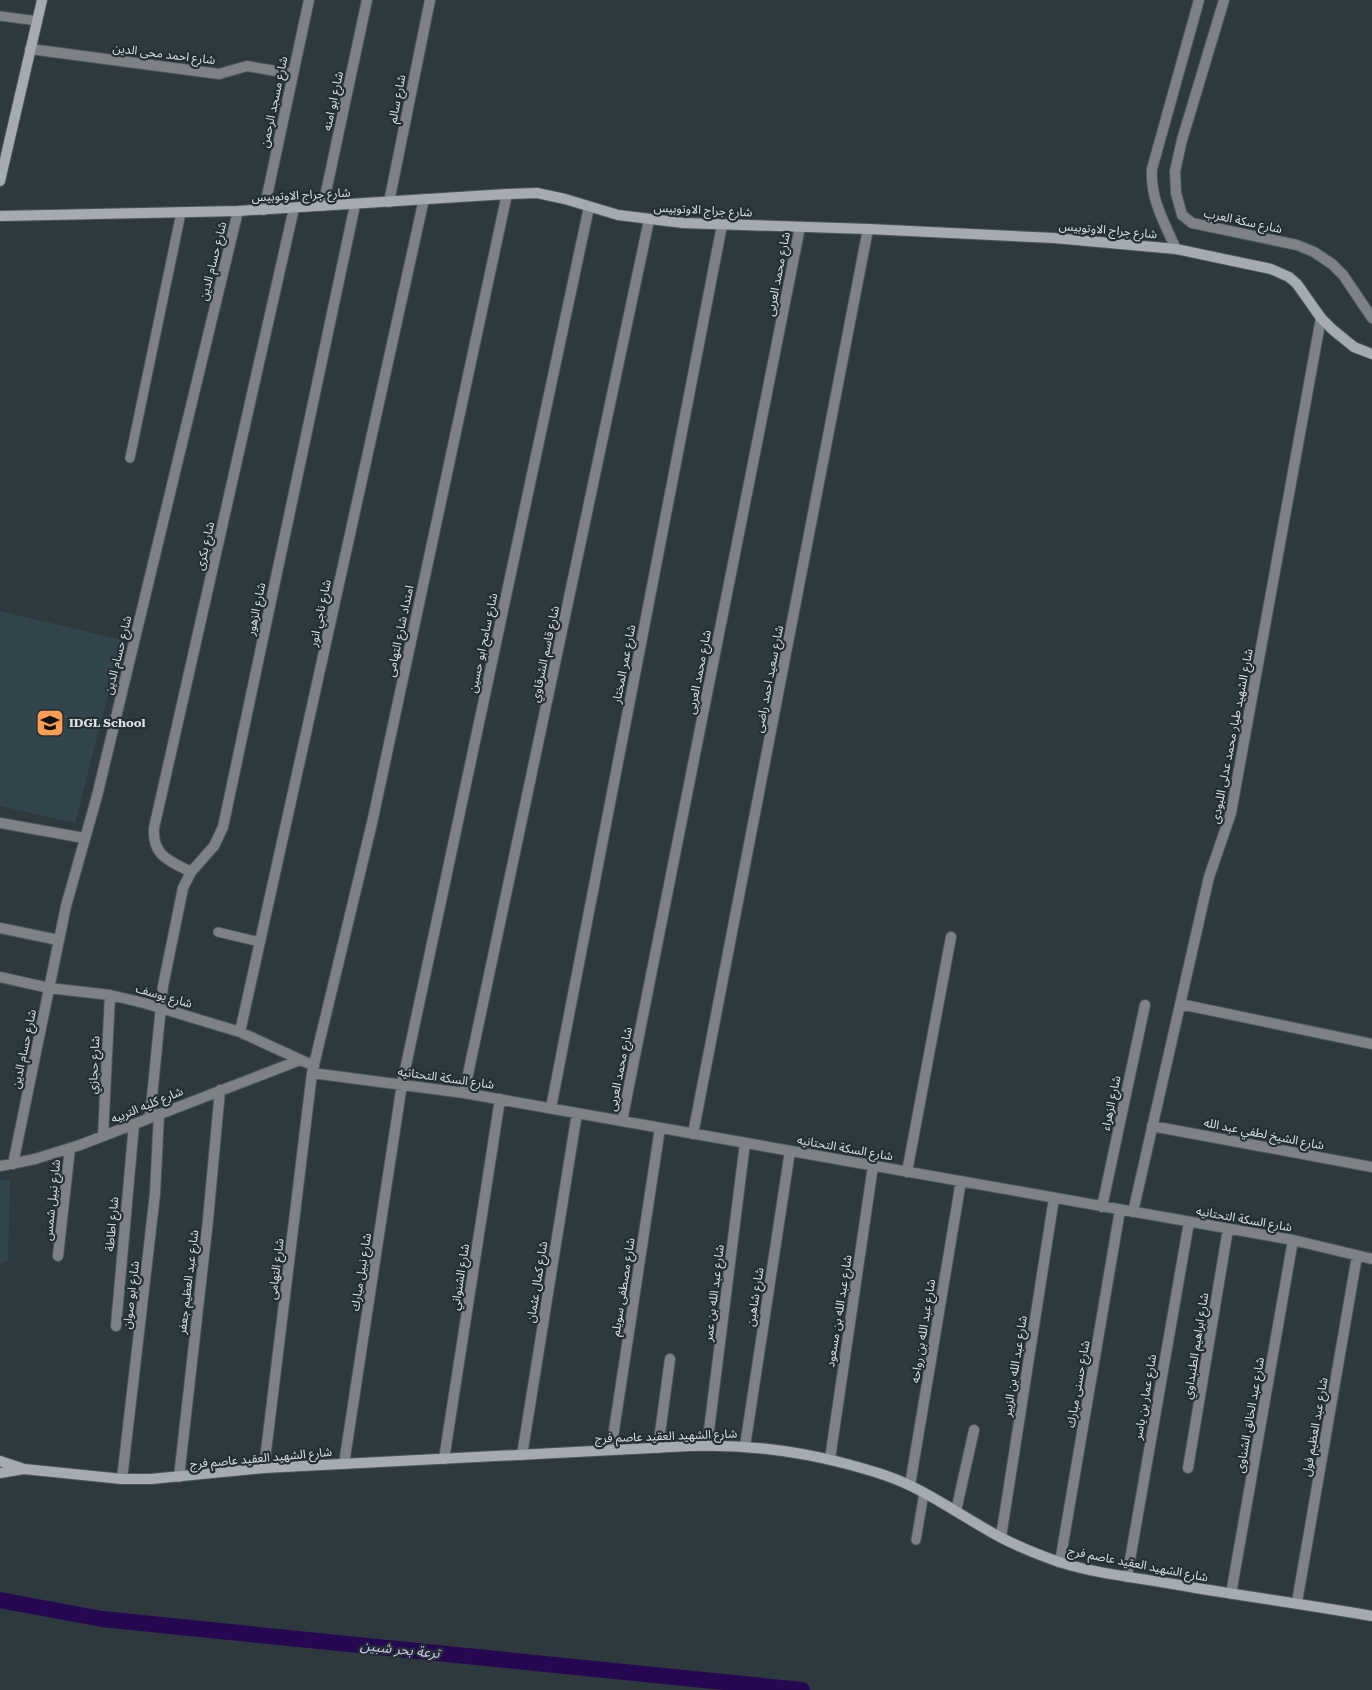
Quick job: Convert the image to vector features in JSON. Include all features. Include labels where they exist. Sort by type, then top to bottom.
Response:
[{"type":"street","points":[[0,181],[42,0]]},
{"type":"street","name":"شارع مسجد الرحمن","points":[[264,210],[309,0]]},
{"type":"street","name":"شارع ابو امنه","points":[[323,206],[367,0]]},
{"type":"street","name":"شارع سالم","points":[[390,202],[430,0]]},
{"type":"street","points":[[1176,249],[1153,196],[1151,183],[1152,169],[1199,0]]},
{"type":"street","name":"شارع سكة العرب","points":[[1224,0],[1182,140],[1175,171],[1176,193],[1182,215],[1192,223],[1297,245],[1314,252],[1332,264],[1343,275],[1372,318]]},
{"type":"street","name":"شارع احمد محى الدين","points":[[30,49],[219,74],[247,66],[293,74]]},
{"type":"street","name":"شارع جراج الاوتوبيس","points":[[0,216],[264,210],[538,193],[618,215],[650,220],[722,225],[868,229],[1054,238],[1176,249],[1279,272],[1289,277],[1297,284],[1321,318],[1343,339],[1354,347],[1372,354]]},
{"type":"street","name":"امتداد شارع التهامى","points":[[313,1070],[372,823],[507,194]]},
{"type":"street","name":"شارع ناجي انور","points":[[240,1032],[424,199]]},
{"type":"street","name":"شارع الزهور","points":[[161,1008],[164,975],[183,888],[191,872],[214,846],[223,827],[355,205]]},
{"type":"street","name":"شارع سامح ابو حسين","points":[[402,1084],[589,207]]},
{"type":"street","name":"شارع بكرى","points":[[191,872],[161,855],[153,838],[154,828],[294,208]]},
{"type":"street","name":"شارع حسام الدين","points":[[13,1164],[58,940],[99,788],[238,211]]},
{"type":"street","name":"شارع قاسم الشرقاوي","points":[[464,1093],[650,220]]},
{"type":"street","name":"شارع عمر المختار","points":[[551,1108],[722,225]]},
{"type":"street","name":"شارع محمد العربى","points":[[622,1121],[800,227]]},
{"type":"street","name":"شارع سعيد احمد راضى","points":[[694,1134],[868,229]]},
{"type":"street","name":"شارع الشهيد طيار محمد عدلى اللبودى","points":[[1133,1212],[1211,867],[1227,829],[1231,813],[1321,318]]},
{"type":"street","points":[[0,823],[84,838]]},
{"type":"street","points":[[0,928],[58,940]]},
{"type":"street","points":[[907,1172],[951,937]]},
{"type":"street","name":"شارع يوسف","points":[[0,977],[49,988],[110,995],[161,1008],[240,1032],[300,1060],[313,1070]]},
{"type":"street","name":"شارع حجازي","points":[[102,1136],[110,995]]},
{"type":"street","points":[[1180,1004],[1372,1044]]},
{"type":"street","name":"شارع الزهراء","points":[[1102,1207],[1145,1005]]},
{"type":"street","name":"شارع ابو صوان","points":[[122,1479],[155,1194],[155,1116],[161,1008]]},
{"type":"street","name":"شارع كليه التربيه","points":[[0,1166],[70,1148],[300,1060]]},
{"type":"street","name":"شارع السكة التحتانيه","points":[[313,1070],[500,1099],[1293,1240],[1372,1259]]},
{"type":"street","name":"شارع التهامى","points":[[264,1468],[313,1070]]},
{"type":"street","name":"شارع نبيل مبارك","points":[[344,1464],[402,1084]]},
{"type":"street","name":"شارع عبد العظيم جعفر","points":[[179,1477],[208,1220],[220,1090]]},
{"type":"street","name":"شارع الشنواني","points":[[444,1459],[500,1099]]},
{"type":"street","name":"شارع كمال عثمان","points":[[522,1455],[577,1113]]},
{"type":"street","name":"شارع اطاطة","points":[[116,1326],[134,1124]]},
{"type":"street","name":"شارع الشيخ لطفي عبد الله","points":[[1152,1126],[1372,1167]]},
{"type":"street","name":"شارع مصطفى سويلم","points":[[611,1450],[660,1128]]},
{"type":"street","name":"شارع عبد الله بن عمر","points":[[707,1446],[745,1143]]},
{"type":"street","name":"شارع نبيل شمس","points":[[58,1256],[70,1148]]},
{"type":"street","name":"شارع شاهين","points":[[745,1446],[790,1151]]},
{"type":"street","name":"شارع عبد الله بن مسعود","points":[[830,1459],[874,1166]]},
{"type":"street","name":"شارع عبد الله بن رواحه","points":[[910,1485],[961,1182]]},
{"type":"street","name":"شارع عبد الله بن الزبير","points":[[1000,1537],[1054,1198]]},
{"type":"street","name":"شارع حسنى مبارك","points":[[1060,1562],[1120,1210]]},
{"type":"street","name":"شارع عمار بن ياسر","points":[[1127,1577],[1189,1222]]},
{"type":"street","name":"شارع ابراهيم الطنبداوي","points":[[1188,1468],[1228,1229]]},
{"type":"street","name":"شارع عبد الخالق الشناوى","points":[[1231,1594],[1293,1240]]},
{"type":"street","name":"شارع عبد العظيم فول","points":[[1297,1602],[1357,1256]]},
{"type":"street","points":[[658,1448],[670,1358]]},
{"type":"street","points":[[956,1511],[974,1430]]},
{"type":"street","name":"شارع الشهيد العقيد عاصم فرج","points":[[24,1469],[122,1479],[151,1480],[264,1468],[611,1450],[745,1446],[791,1451],[873,1471],[910,1485],[1000,1537],[1060,1562],[1127,1577],[1231,1594],[1297,1602],[1372,1616]]},
{"type":"street","points":[[0,1461],[24,1469]]},
{"type":"street","points":[[0,1473],[24,1469]]},
{"type":"lane","points":[[0,16],[37,21]]},
{"type":"lane","points":[[130,458],[181,213]]},
{"type":"lane","points":[[218,932],[260,942]]},
{"type":"lane","points":[[916,1540],[924,1493]]},
{"type":"shaded area","name":"IDGL School","points":[[0,611],[122,640],[75,823],[0,806]]},
{"type":"shaded area","points":[[10,1179],[8,1260],[0,1264],[0,1181]]},
{"type":"waterway","name":"ترعة بحر شبين","points":[[0,1600],[102,1619],[802,1690]]},
{"type":"place","name":"IDGL School","points":[[50,723]]}]
